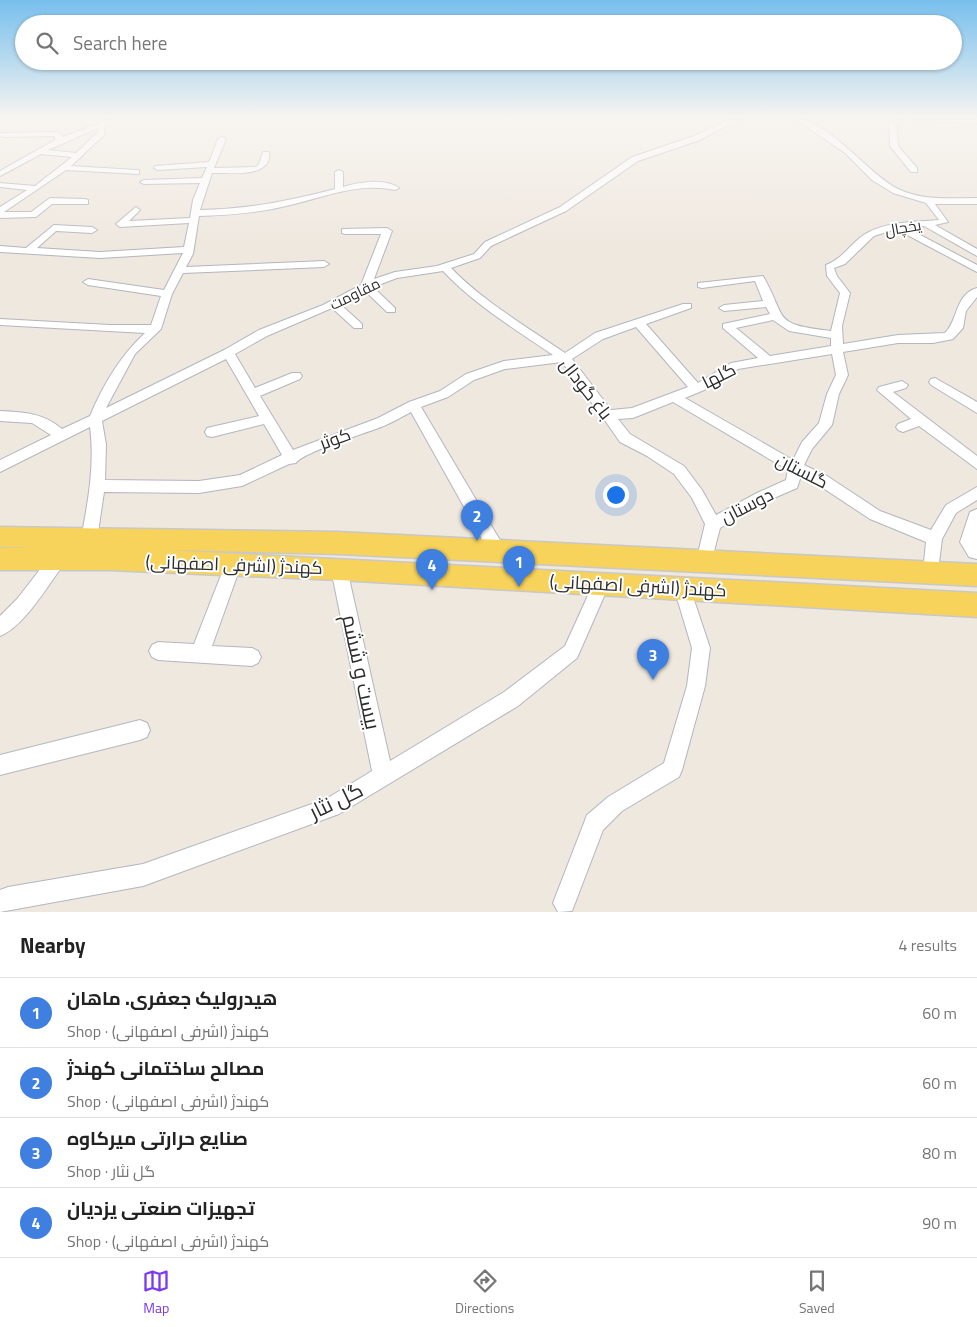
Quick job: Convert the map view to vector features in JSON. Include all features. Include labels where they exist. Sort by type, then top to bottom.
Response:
[{"type":"main road","name":"کهندژ (اشرفی اصفهانی)","points":[[0,537],[89,538],[235,553],[294,567],[977,605]]},
{"type":"main road","name":"کهندژ (اشرفی اصفهانی)","points":[[0,559],[109,559],[235,553],[338,543],[977,575]]},
{"type":"main road","points":[[294,567],[300,551],[429,553],[445,549]]},
{"type":"street","points":[[15,162],[22,162]]},
{"type":"street","points":[[0,174],[22,162]]},
{"type":"street","points":[[0,213],[70,162]]},
{"type":"street","points":[[89,538],[98,486],[99,445],[95,419],[104,398],[131,352],[154,329],[167,294],[181,270],[188,250],[193,216],[212,162]]},
{"type":"street","points":[[158,168],[208,171],[258,169],[264,162]]},
{"type":"street","name":"مقاومت","points":[[0,466],[228,353],[263,333],[334,304],[366,286],[395,275],[445,267],[477,256],[488,244],[563,209],[631,162]]},
{"type":"street","points":[[859,162],[875,178],[896,191],[930,201]]},
{"type":"street","points":[[907,162],[914,170]]},
{"type":"street","points":[[64,168],[136,172]]},
{"type":"street","points":[[144,182],[208,171]]},
{"type":"street","points":[[339,172],[339,188]]},
{"type":"street","points":[[0,185],[34,188]]},
{"type":"street","points":[[136,210],[120,224],[240,212],[316,197],[339,188],[381,185],[396,188]]},
{"type":"street","points":[[0,213],[33,215],[50,201],[85,202]]},
{"type":"street","name":"یخچال","points":[[837,342],[836,326],[845,293],[832,276],[829,267],[842,262],[871,234],[898,226],[944,222],[943,218],[931,206],[930,201],[977,201]]},
{"type":"street","points":[[925,224],[977,253]]},
{"type":"street","points":[[898,226],[977,268]]},
{"type":"street","points":[[28,251],[54,228],[92,230]]},
{"type":"street","points":[[345,231],[387,231],[366,286],[392,310]]},
{"type":"street","points":[[0,249],[100,255],[188,250]]},
{"type":"street","points":[[181,270],[324,264]]},
{"type":"street","name":"باغ گودال","points":[[445,267],[465,288],[486,304],[565,358],[605,414],[625,438],[652,452],[679,470],[697,494],[713,524]]},
{"type":"street","points":[[702,285],[759,278],[774,317],[783,326],[837,342]]},
{"type":"street","points":[[88,282],[167,294]]},
{"type":"street","name":"گلها","points":[[605,414],[633,413],[696,388],[735,366],[837,342],[933,339],[949,336],[957,328],[958,315],[964,303],[977,291]]},
{"type":"street","points":[[334,304],[358,326]]},
{"type":"street","points":[[724,308],[768,304]]},
{"type":"street","points":[[565,358],[599,336],[687,306]]},
{"type":"street","points":[[766,359],[727,326],[774,317]]},
{"type":"street","points":[[0,322],[110,329],[154,329]]},
{"type":"street","points":[[639,323],[696,388]]},
{"type":"street","name":"دوستان","points":[[704,562],[713,524],[762,497],[792,484],[796,467],[807,446],[825,425],[832,394],[842,375],[837,342]]},
{"type":"street","points":[[228,353],[290,459]]},
{"type":"street","name":"کوثر","points":[[98,486],[199,487],[242,480],[308,449],[383,421],[412,405],[444,394],[470,377],[504,365],[565,358]]},
{"type":"street","points":[[252,394],[296,376]]},
{"type":"street","points":[[935,382],[977,408]]},
{"type":"street","points":[[902,385],[883,390],[977,464]]},
{"type":"street","name":"گلستان","points":[[674,398],[771,455],[822,480],[875,515],[934,538]]},
{"type":"street","points":[[412,405],[498,552]]},
{"type":"street","points":[[0,416],[34,418],[49,424],[60,436]]},
{"type":"street","points":[[212,432],[266,419]]},
{"type":"street","points":[[903,427],[921,420]]},
{"type":"street","points":[[931,573],[934,538],[951,509],[977,493]]},
{"type":"street","points":[[977,518],[970,542],[977,550]]},
{"type":"street","points":[[200,654],[235,553]]},
{"type":"street","points":[[0,628],[23,605],[58,559]]},
{"type":"street","name":"بیست و ششم","points":[[339,569],[383,776]]},
{"type":"street","name":"گل نثار","points":[[0,903],[8,898],[143,875],[332,807],[511,699],[571,652],[600,585]]},
{"type":"street","points":[[564,903],[595,823],[615,804],[672,770],[696,686],[701,648],[682,588]]},
{"type":"street","points":[[158,651],[252,657]]},
{"type":"street","points":[[0,765],[140,730]]},
{"type":"place","name":"مصالح ساختمانی کهندژ","points":[[477,541]]},
{"type":"place","name":"هیدرولیک جعفری. ماهان","points":[[519,587]]},
{"type":"place","name":"تجهیزات صنعتی یزدیان","points":[[432,590]]},
{"type":"place","name":"صنایع حرارتی میرکاوه","points":[[653,680]]}]
